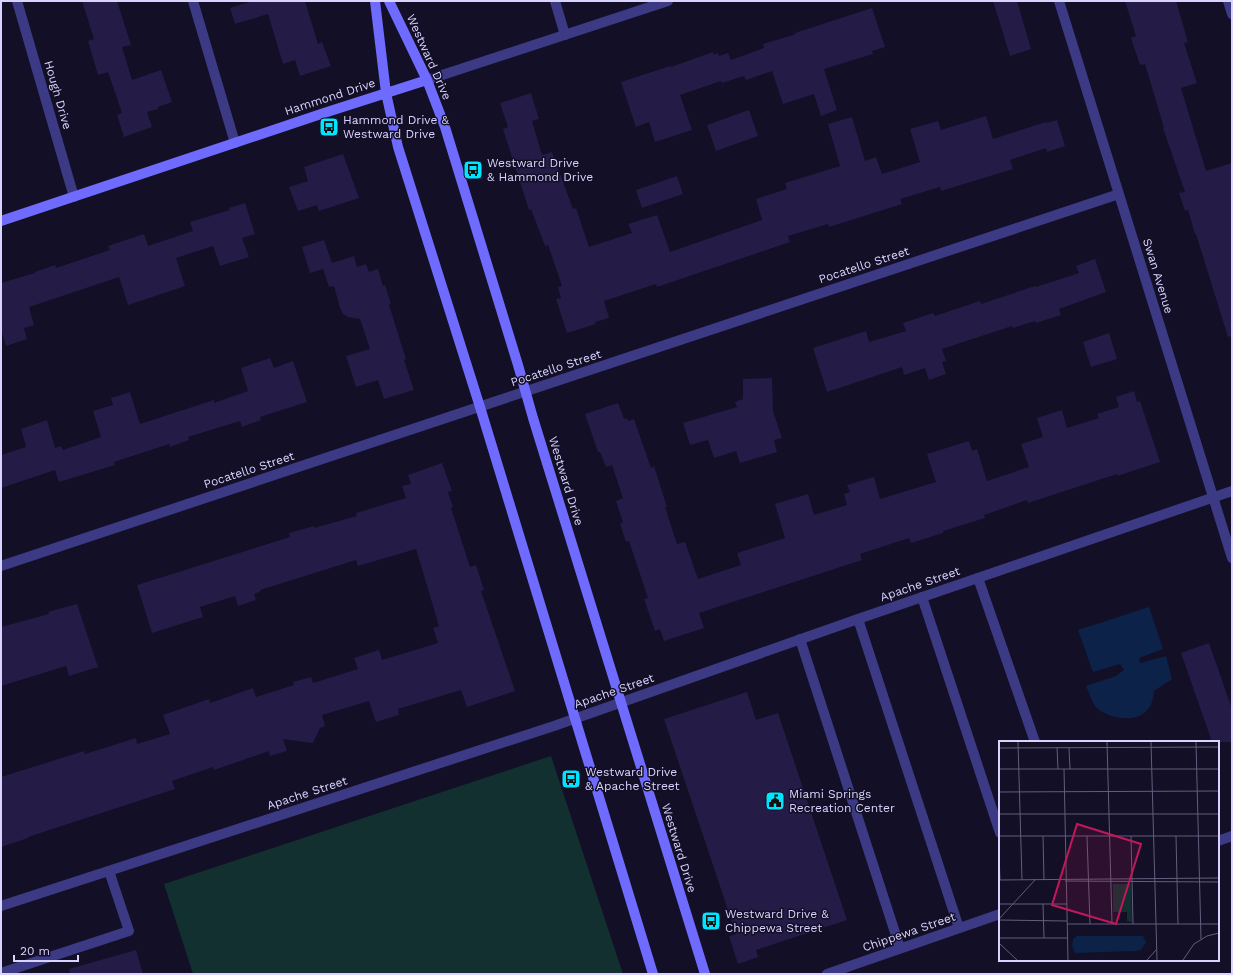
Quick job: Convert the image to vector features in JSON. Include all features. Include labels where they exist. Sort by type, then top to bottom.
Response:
[{"type":"street","name":"Hough Drive","points":[[17,1],[74,197]]},
{"type":"street","points":[[193,1],[235,143]]},
{"type":"street","points":[[374,1],[386,93],[398,147],[480,407],[653,974]]},
{"type":"street","name":"Westward Drive","points":[[389,1],[427,80],[445,127],[525,392],[705,974]]},
{"type":"street","points":[[555,1],[565,35]]},
{"type":"street","name":"Hammond Drive","points":[[1,221],[668,1]]},
{"type":"street","name":"Swan Avenue","points":[[1059,1],[1232,558]]},
{"type":"street","points":[[1228,1],[1232,14]]},
{"type":"street","name":"Pocatello Street","points":[[1,566],[1119,194]]},
{"type":"street","name":"Apache Street","points":[[1,906],[575,719],[800,639],[1232,491]]},
{"type":"street","points":[[978,578],[1035,741]]},
{"type":"street","points":[[922,597],[999,830]]},
{"type":"street","points":[[858,619],[959,928]]},
{"type":"street","points":[[800,639],[900,948]]},
{"type":"street","points":[[1219,841],[1232,836]]},
{"type":"street","points":[[1,973],[129,932],[109,871]]},
{"type":"street","name":"Chippewa Street","points":[[827,974],[999,914]]},
{"type":"green space","points":[[551,756],[623,974],[193,974],[164,884]]},
{"type":"water","points":[[1149,607],[1163,649],[1139,658],[1140,663],[1166,656],[1172,679],[1154,691],[1151,705],[1141,715],[1120,718],[1106,714],[1095,706],[1086,686],[1116,676],[1124,670],[1120,664],[1093,672],[1078,630]]},
{"type":"building","points":[[82,1],[117,1],[131,45],[122,47],[132,80],[161,70],[172,102],[158,107],[158,109],[147,112],[152,127],[124,137],[117,115],[122,113],[108,72],[98,75],[88,41],[94,39]]},
{"type":"building","points":[[252,1],[305,1],[318,44],[322,42],[331,66],[300,76],[295,60],[283,64],[268,14],[235,24],[230,8]]},
{"type":"building","points":[[993,1],[1017,1],[1031,49],[1010,56]]},
{"type":"building","points":[[1125,1],[1176,1],[1188,42],[1184,43],[1197,83],[1181,88],[1206,171],[1232,163],[1232,336],[1228,337],[1188,210],[1185,211],[1179,193],[1185,192],[1163,128],[1145,64],[1140,65],[1131,38],[1136,36]]},
{"type":"building","points":[[872,8],[885,47],[872,51],[873,54],[824,69],[837,110],[821,116],[814,94],[783,104],[772,71],[746,80],[744,76],[722,83],[721,81],[680,95],[692,130],[655,142],[649,122],[636,127],[621,82],[670,66],[671,67],[713,52],[713,55],[718,53],[719,56],[728,53],[731,60],[764,48],[763,44]]},
{"type":"building","points":[[531,93],[539,119],[532,121],[542,155],[552,152],[573,209],[576,208],[589,247],[632,233],[628,224],[657,215],[670,252],[762,220],[756,199],[787,189],[785,183],[840,166],[828,124],[852,117],[865,161],[876,157],[882,174],[920,162],[910,129],[938,121],[941,130],[986,116],[993,139],[1046,122],[1057,120],[1065,146],[1047,152],[1046,148],[1010,160],[1013,169],[941,191],[940,187],[900,199],[902,204],[829,227],[828,224],[788,236],[790,242],[657,287],[656,284],[604,301],[609,318],[595,322],[596,324],[567,333],[556,299],[561,298],[558,287],[562,286],[548,245],[545,246],[531,209],[529,210],[503,129],[508,127],[500,103]]},
{"type":"building","points":[[749,110],[758,136],[716,151],[707,125]]},
{"type":"building","points":[[343,154],[359,198],[319,211],[317,205],[298,211],[289,187],[308,181],[304,167]]},
{"type":"building","points":[[677,176],[683,194],[642,208],[636,190]]},
{"type":"building","points":[[245,203],[255,234],[242,238],[249,257],[220,266],[213,246],[176,258],[185,286],[128,305],[119,277],[29,307],[34,325],[24,328],[27,339],[6,346],[1,329],[1,283],[35,273],[55,265],[56,268],[110,250],[108,246],[144,234],[148,246],[193,231],[190,222],[230,210],[229,208]]},
{"type":"building","points":[[324,240],[332,263],[354,256],[357,267],[366,264],[369,272],[378,269],[383,286],[385,285],[391,304],[389,305],[414,390],[384,399],[378,380],[356,387],[346,356],[370,349],[360,319],[348,317],[343,314],[334,286],[329,287],[323,269],[310,273],[302,247]]},
{"type":"building","points":[[1095,259],[1106,292],[1059,309],[1061,315],[1036,323],[1035,321],[1013,328],[1012,326],[942,349],[946,361],[942,362],[946,374],[929,380],[925,368],[904,375],[902,367],[827,392],[813,348],[866,331],[869,342],[906,331],[903,323],[933,313],[935,316],[980,301],[981,304],[1079,273],[1076,266]]},
{"type":"building","points":[[1109,333],[1117,359],[1091,367],[1083,342]]},
{"type":"building","points":[[270,358],[274,368],[293,361],[307,402],[260,417],[261,420],[242,427],[240,421],[188,437],[189,440],[170,447],[169,444],[114,462],[115,465],[59,482],[55,470],[1,488],[1,455],[26,447],[21,429],[47,420],[55,448],[61,446],[63,450],[101,437],[93,411],[113,405],[111,398],[130,392],[140,424],[214,400],[214,403],[248,391],[241,368]]},
{"type":"building","points":[[772,378],[773,411],[782,438],[774,440],[777,452],[740,463],[736,451],[714,458],[708,440],[690,445],[683,423],[737,407],[735,402],[743,399],[743,379]]},
{"type":"building","points":[[1134,391],[1137,402],[1140,401],[1160,462],[1117,476],[1117,474],[1028,503],[1027,500],[984,515],[985,518],[911,543],[909,538],[860,554],[862,560],[699,613],[704,628],[664,641],[660,629],[655,631],[644,599],[648,598],[629,541],[626,542],[620,524],[623,522],[616,501],[623,498],[612,465],[606,467],[600,452],[598,452],[585,414],[618,403],[624,419],[627,418],[628,421],[634,419],[651,468],[654,466],[677,544],[685,542],[698,579],[741,565],[737,553],[785,538],[775,504],[808,494],[814,515],[847,505],[844,494],[850,492],[847,485],[874,477],[880,499],[936,482],[927,454],[969,441],[972,451],[977,449],[987,481],[1029,467],[1021,444],[1043,437],[1037,418],[1062,410],[1067,428],[1099,418],[1097,414],[1119,407],[1116,397]]},
{"type":"building","points":[[442,463],[452,491],[448,492],[453,507],[451,508],[470,567],[476,565],[484,590],[481,591],[515,691],[467,707],[461,690],[398,709],[399,715],[376,722],[369,701],[322,715],[325,726],[320,728],[313,743],[283,739],[287,751],[270,756],[269,751],[214,770],[213,767],[172,781],[175,789],[1,847],[1,777],[84,751],[85,754],[136,738],[137,744],[170,734],[163,715],[209,699],[210,703],[253,688],[256,697],[294,685],[293,682],[311,677],[313,683],[358,669],[354,658],[379,650],[382,660],[438,643],[433,628],[439,626],[416,549],[358,566],[356,560],[260,590],[261,591],[254,594],[256,600],[238,606],[235,596],[200,607],[203,617],[152,633],[137,585],[290,537],[289,533],[314,526],[314,528],[357,516],[356,513],[406,498],[402,486],[411,484],[408,475]]},
{"type":"building","points":[[77,604],[98,667],[69,676],[66,666],[1,686],[1,627],[49,614],[48,612]]},
{"type":"building","points":[[1209,643],[1232,709],[1232,742],[1212,741],[1181,653]]},
{"type":"building","points":[[747,692],[756,720],[778,713],[847,920],[756,950],[758,957],[738,964],[729,936],[736,934],[664,719]]},
{"type":"building","points":[[136,950],[143,974],[70,974],[69,969]]},
{"type":"place","name":"Hammond Drive & Westward Drive","points":[[329,127]]},
{"type":"place","name":"Westward Drive & Hammond Drive","points":[[473,170]]},
{"type":"place","name":"Westward Drive & Apache Street","points":[[571,779]]},
{"type":"place","name":"Miami Springs Recreation Center","points":[[775,801]]},
{"type":"place","name":"Westward Drive & Chippewa Street","points":[[711,921]]}]
